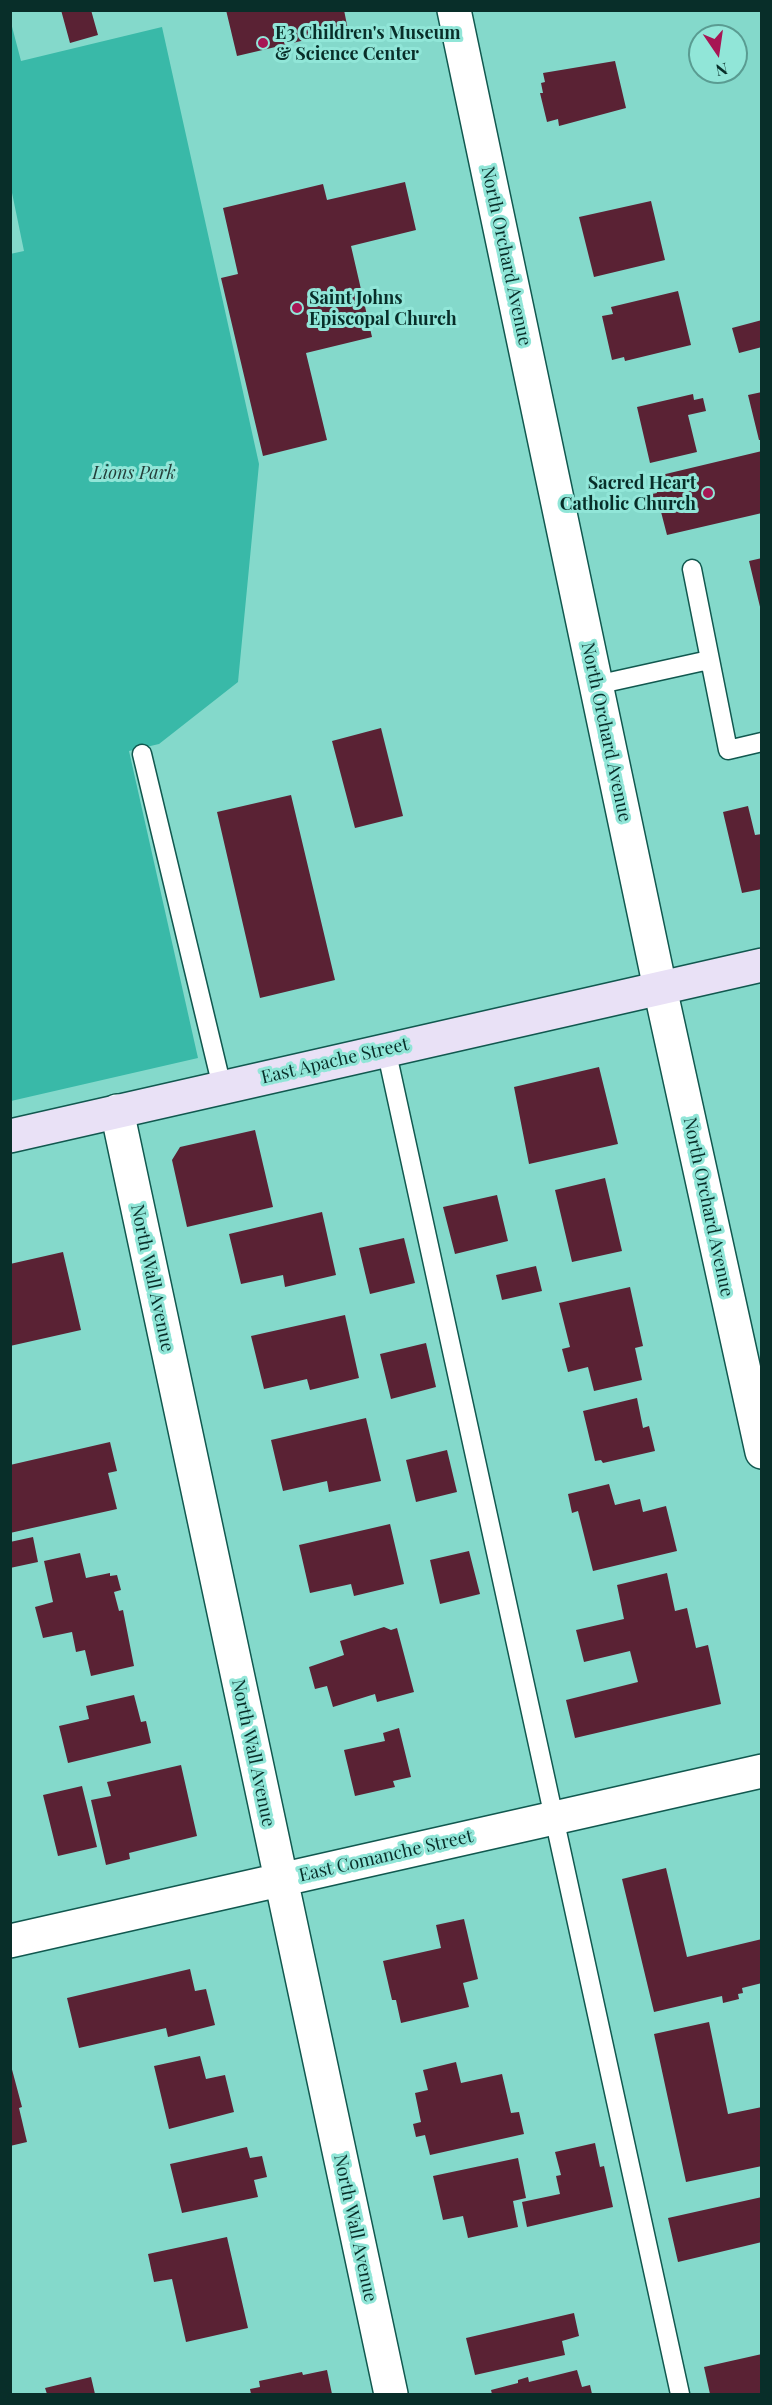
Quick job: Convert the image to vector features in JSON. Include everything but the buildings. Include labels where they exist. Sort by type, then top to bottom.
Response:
[{"type":"main road","name":"East Apache Street","points":[[10,1136],[762,964]]},
{"type":"street","name":"North Orchard Avenue","points":[[454,10],[660,988],[762,1452]]},
{"type":"street","name":"North Wall Avenue","points":[[117,1111],[391,2394]]},
{"type":"street","name":"East Comanche Street","points":[[10,1941],[762,1770]]},
{"type":"lane","points":[[692,569],[728,750],[762,742]]},
{"type":"lane","points":[[596,685],[709,660]]},
{"type":"lane","points":[[142,754],[222,1087]]},
{"type":"lane","points":[[386,1049],[680,2394]]},
{"type":"green space","name":"Lions Park","points":[[10,19],[21,61],[162,27],[259,464],[238,682],[159,744],[129,751],[198,1058],[11,1101],[10,254],[24,251],[11,188]]},
{"type":"place","name":"E3 Children's Museum & Science Center","points":[[263,43]]},
{"type":"place","name":"Saint Johns Episcopal Church","points":[[297,308]]},
{"type":"place","name":"Sacred Heart Catholic Church","points":[[708,493]]}]
